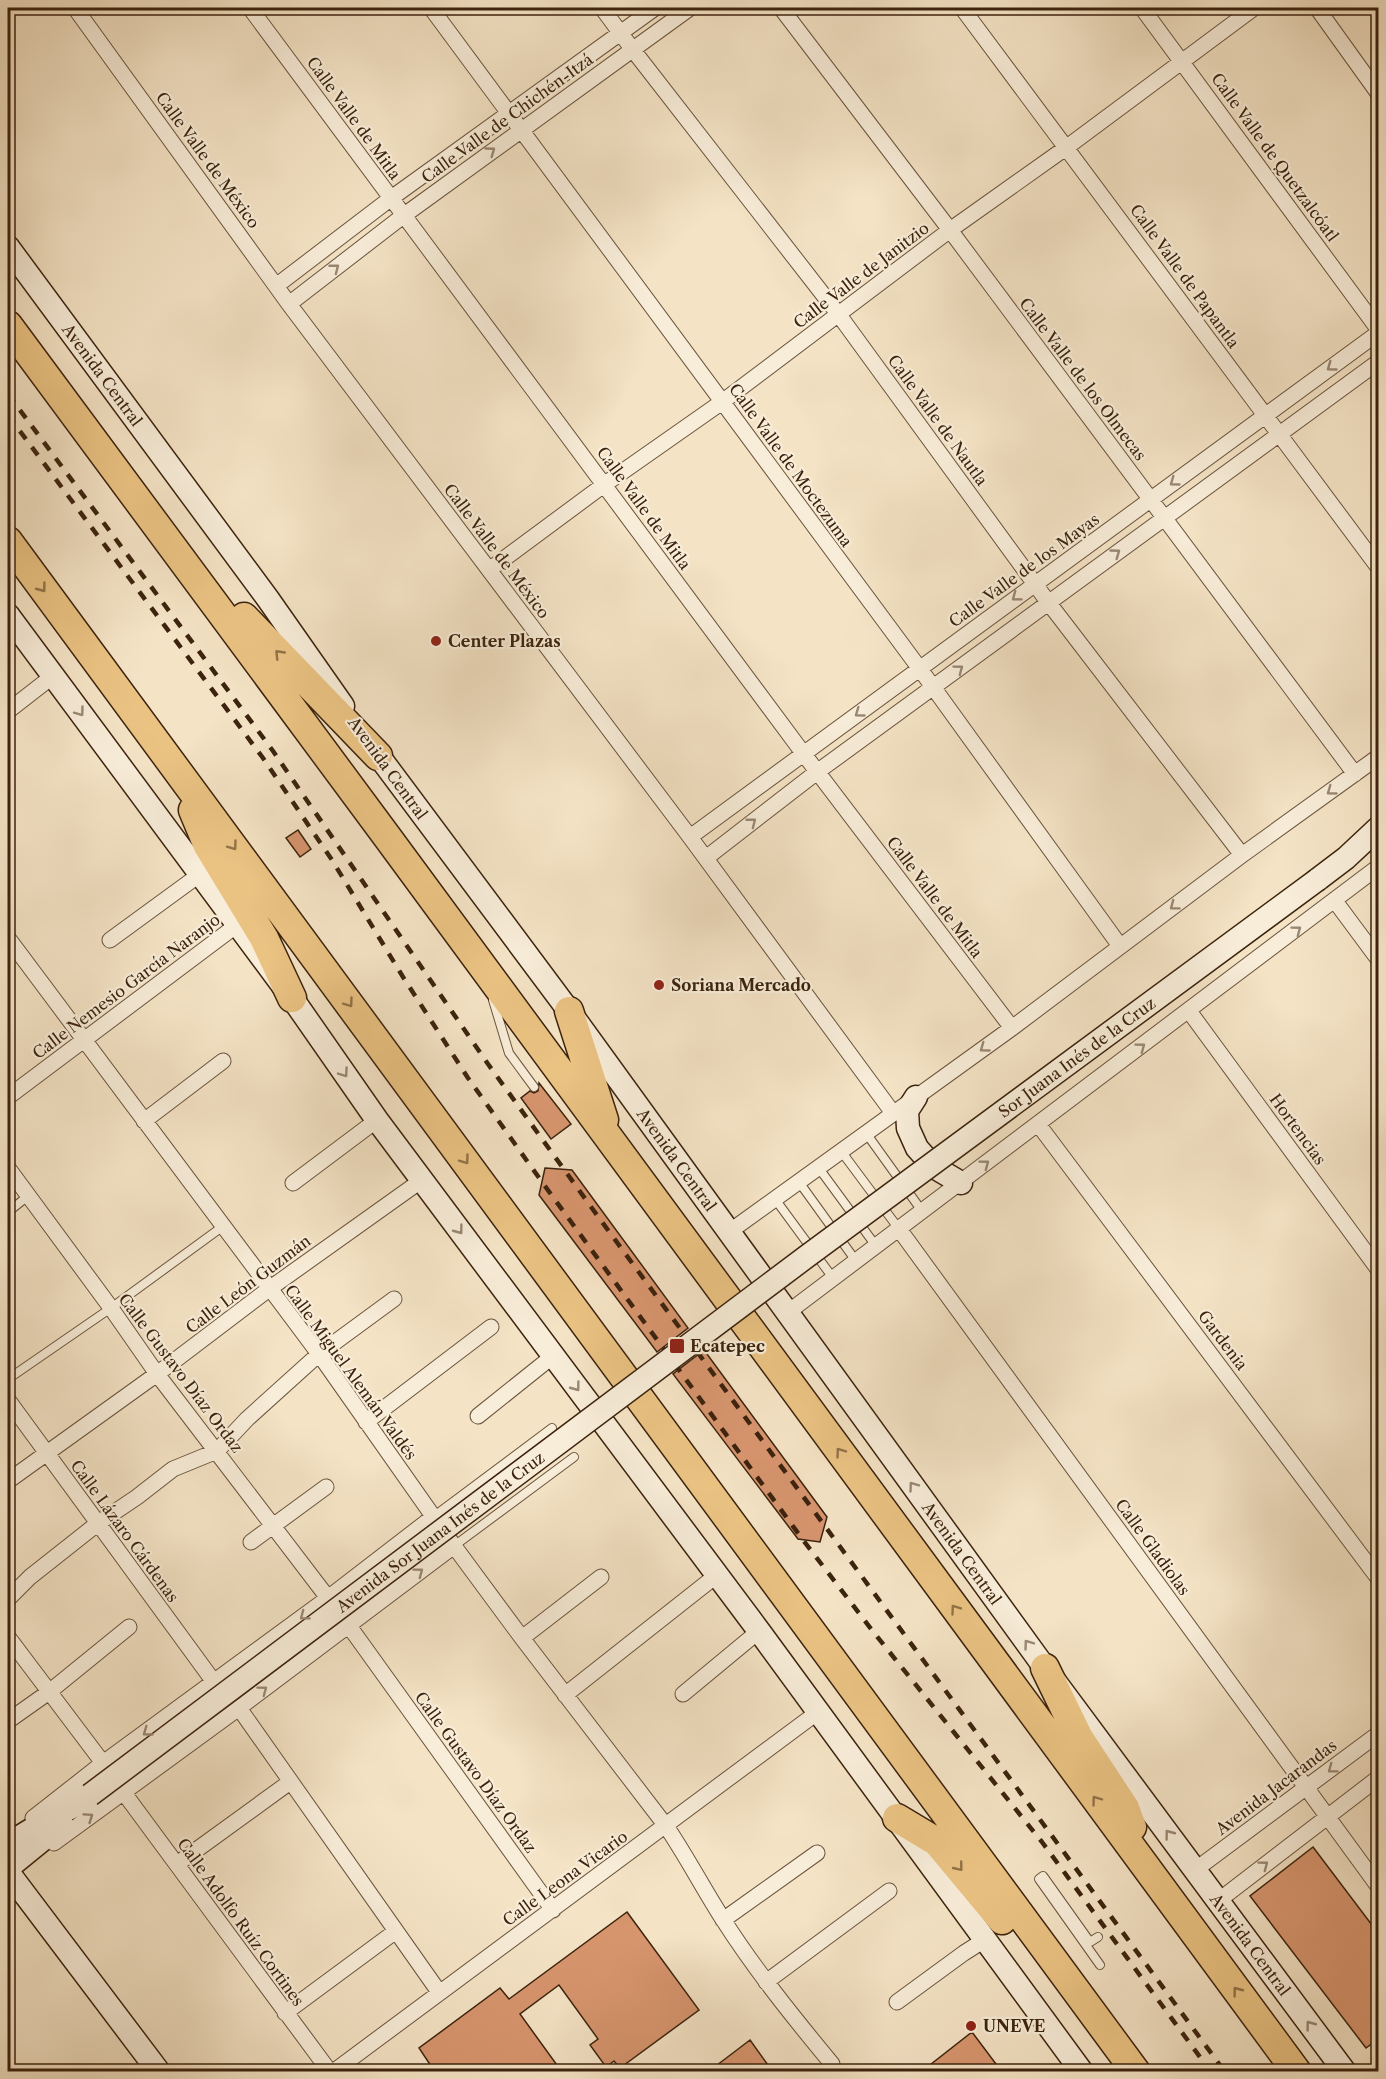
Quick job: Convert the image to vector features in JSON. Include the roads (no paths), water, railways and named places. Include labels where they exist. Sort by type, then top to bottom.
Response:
[{"type":"highway","points":[[8,325],[1297,2072]]},
{"type":"highway","points":[[164,535],[378,756]]},
{"type":"highway","points":[[8,541],[1136,2072]]},
{"type":"highway","points":[[175,767],[208,846],[264,938],[292,998]]},
{"type":"highway","points":[[569,1011],[611,1142]]},
{"type":"highway","points":[[1045,1668],[1079,1737],[1125,1808],[1148,1871]]},
{"type":"highway","points":[[897,1818],[938,1842],[1013,1932],[1050,1955]]},
{"type":"main road","name":"Avenida Central","points":[[8,247],[268,599],[378,756],[569,1011],[1045,1668],[1345,2072]]},
{"type":"main road","points":[[8,615],[292,998],[377,1120],[759,1631],[1082,2072]]},
{"type":"main road","name":"Sor Juana Inés de la Cruz","points":[[1346,858],[1378,828]]},
{"type":"main road","name":"Sor Juana Inés de la Cruz","points":[[806,1257],[1346,858],[1378,838]]},
{"type":"main road","points":[[916,1097],[907,1111],[908,1128],[917,1148],[934,1167],[961,1183]]},
{"type":"main road","name":"Avenida Sor Juana Inés de la Cruz","points":[[12,1856],[59,1827],[83,1801],[806,1257]]},
{"type":"main road","points":[[12,1856],[159,2072]]},
{"type":"street","name":"Calle Valle de Mitla","points":[[250,8],[817,772],[1012,1028]]},
{"type":"street","name":"Calle Valle de Moctezuma","points":[[431,8],[920,669],[1120,946]]},
{"type":"street","name":"Calle Valle de Nautla","points":[[602,8],[839,315],[1048,602],[1242,855]]},
{"type":"street","name":"Calle Valle de Chichén-Itzá","points":[[276,286],[390,199],[655,8]]},
{"type":"street","name":"Calle Valle de Chichén-Itzá","points":[[289,304],[403,216],[690,8]]},
{"type":"street","name":"Calle Valle de los Olmecas","points":[[781,8],[950,230],[1355,774]]},
{"type":"street","name":"Calle Valle de Papantla","points":[[962,8],[1378,567]]},
{"type":"street","name":"Calle Valle de Quetzalcóatl","points":[[1142,8],[1378,331]]},
{"type":"street","name":"Calle Valle de Janitzio","points":[[489,570],[605,484],[722,402],[950,230],[1067,147],[1254,8]]},
{"type":"street","points":[[1317,8],[1378,93]]},
{"type":"street","name":"Calle Valle de México","points":[[82,10],[289,304],[706,858],[893,1113]]},
{"type":"street","name":"Calle Valle de los Mayas","points":[[690,837],[1378,331]]},
{"type":"street","points":[[706,858],[817,772],[1378,362]]},
{"type":"street","points":[[8,711],[53,676]]},
{"type":"street","points":[[729,1232],[1012,1028],[1242,855],[1378,757]]},
{"type":"street","points":[[787,1313],[1378,867]]},
{"type":"street","points":[[110,940],[199,875]]},
{"type":"street","points":[[1335,901],[1378,959]]},
{"type":"street","name":"Calle Nemesio García Naranjo","points":[[8,1097],[237,926]]},
{"type":"street","name":"Calle Miguel Alemán Valdés","points":[[8,938],[319,1354],[454,1546],[522,1638],[666,1826],[723,1920],[765,1982],[832,2064]]},
{"type":"street","name":"Hortencias","points":[[1189,1011],[1378,1269]]},
{"type":"street","points":[[144,1121],[223,1061]]},
{"type":"street","points":[[293,1183],[377,1120]]},
{"type":"street","name":"Gardenia","points":[[1038,1124],[1378,1578]]},
{"type":"street","name":"Calle Gustavo Díaz Ordaz","points":[[8,1168],[157,1374],[328,1598]]},
{"type":"street","name":"Calle León Guzmán","points":[[8,1481],[157,1374],[269,1289],[422,1180]]},
{"type":"street","name":"Calle Gladiolas","points":[[899,1228],[1378,1886]]},
{"type":"street","points":[[8,1599],[30,1577],[97,1524],[173,1469],[217,1451],[247,1419],[319,1354],[394,1299]]},
{"type":"street","points":[[366,1422],[491,1327]]},
{"type":"street","points":[[478,1416],[553,1356]]},
{"type":"street","name":"Calle Lázaro Cárdenas","points":[[8,1400],[214,1682]]},
{"type":"street","points":[[251,1542],[326,1487]]},
{"type":"street","name":"Avenida Sor Juana Inés de la Cruz","points":[[12,1856],[34,1818],[103,1763],[328,1598],[433,1516]]},
{"type":"street","name":"Avenida Sor Juana Inés de la Cruz","points":[[12,1856],[47,1847],[124,1793],[454,1546]]},
{"type":"street","points":[[565,1695],[717,1575]]},
{"type":"street","points":[[522,1638],[601,1577]]},
{"type":"street","points":[[8,1721],[49,1692],[129,1626]]},
{"type":"street","name":"Calle Gustavo Díaz Ordaz","points":[[349,1626],[553,1910]]},
{"type":"street","points":[[683,1694],[759,1631]]},
{"type":"street","points":[[8,1637],[103,1763]]},
{"type":"street","points":[[239,1708],[439,1992]]},
{"type":"street","name":"Calle Leona Vicario","points":[[331,2072],[818,1712]]},
{"type":"street","name":"Avenida Jacarandas","points":[[1195,1870],[1378,1734]]},
{"type":"street","points":[[1218,1901],[1378,1778]]},
{"type":"street","points":[[177,1864],[290,1782]]},
{"type":"street","name":"Calle Adolfo Ruíz Cortines","points":[[124,1793],[331,2072]]},
{"type":"street","points":[[723,1920],[817,1853]]},
{"type":"street","points":[[765,1982],[889,1891]]},
{"type":"street","points":[[285,2013],[396,1931]]},
{"type":"street","points":[[897,2002],[986,1939]]},
{"type":"lane","points":[[484,968],[509,1053],[534,1087]]},
{"type":"lane","points":[[866,1133],[922,1211]]},
{"type":"lane","points":[[841,1151],[899,1228]]},
{"type":"lane","points":[[818,1167],[876,1246]]},
{"type":"lane","points":[[799,1182],[856,1261]]},
{"type":"lane","points":[[8,1212],[28,1196]]},
{"type":"lane","points":[[775,1199],[833,1278]]},
{"type":"lane","points":[[8,1379],[222,1227]]},
{"type":"lane","name":"Avenida Sor Juana Inés de la Cruz","points":[[433,1516],[552,1428]]},
{"type":"lane","name":"Avenida Sor Juana Inés de la Cruz","points":[[454,1546],[574,1457]]},
{"type":"lane","points":[[1098,1937],[1090,1942],[1043,1876],[1038,1879],[1100,1965]]},
{"type":"railway","points":[[8,394],[273,751],[488,1064],[594,1211],[1225,2072]]},
{"type":"railway","points":[[8,415],[263,758],[332,860],[468,1078],[542,1182],[803,1540],[875,1634],[1042,1842],[1211,2072]]},
{"type":"place","name":"Center Plazas","points":[[436,641]]},
{"type":"place","name":"Soriana Mercado","points":[[659,985]]},
{"type":"place","name":"Ecatepec","points":[[677,1346]]},
{"type":"place","name":"UNEVE","points":[[971,2026]]}]
